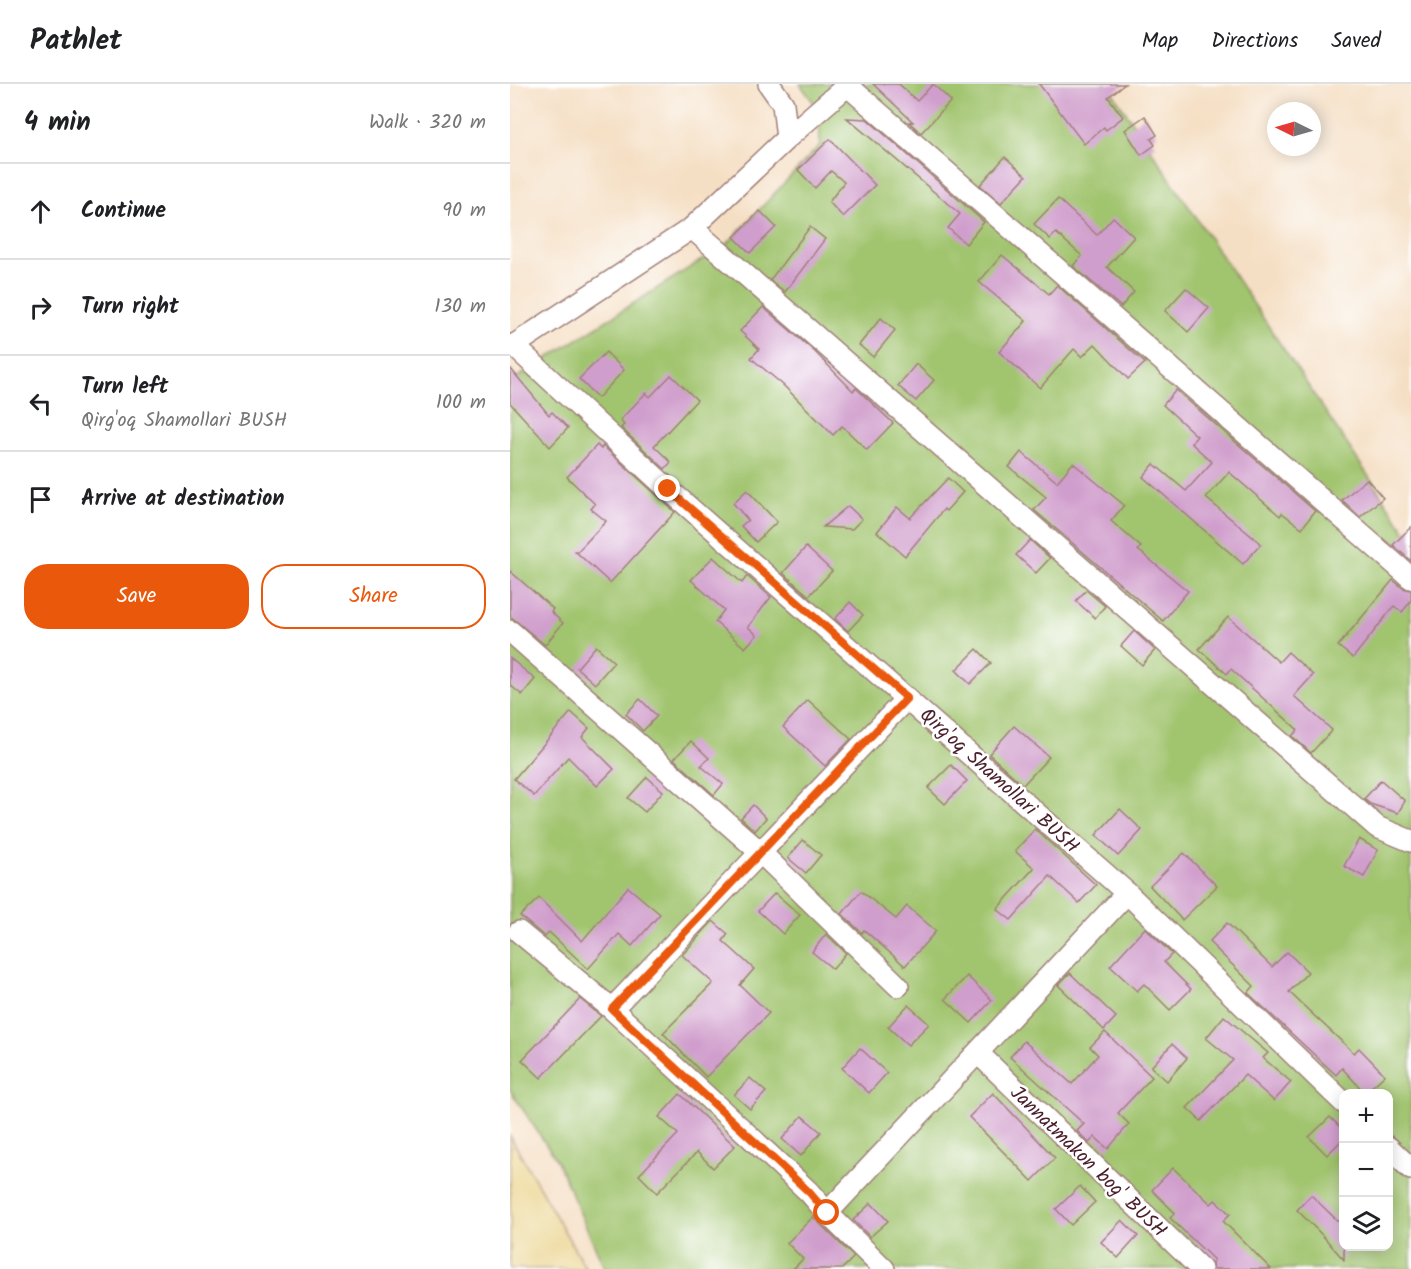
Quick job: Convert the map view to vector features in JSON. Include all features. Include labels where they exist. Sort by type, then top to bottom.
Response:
[{"type":"street","points":[[770,84],[783,104],[787,138]]},
{"type":"street","points":[[512,346],[692,228],[787,138],[848,85],[1411,578]]},
{"type":"street","points":[[692,228],[1377,827],[1411,841]]},
{"type":"street","name":"Qirg'oq Shamollari BUSH","points":[[512,346],[668,489],[1127,893],[1339,1098]]},
{"type":"street","points":[[510,631],[760,852],[898,986]]},
{"type":"street","points":[[612,1009],[907,698]]},
{"type":"street","points":[[827,1213],[1127,893]]},
{"type":"street","points":[[519,932],[612,1009],[809,1192],[884,1269]]},
{"type":"street","name":"Jannatmakon bog' BUSH","points":[[978,1053],[1201,1269]]},
{"type":"street","points":[[1393,1151],[1411,1168]]},
{"type":"green space","points":[[800,84],[1107,84],[1411,540],[1411,1269],[605,1269],[557,1161],[510,1090],[510,382],[727,244],[820,145],[819,110]]},
{"type":"sand","points":[[510,1136],[586,1269],[510,1269]]},
{"type":"building","points":[[873,84],[899,84],[917,101],[933,84],[951,101],[921,133],[909,122],[913,122]]},
{"type":"building","points":[[1039,84],[1125,84],[1108,97],[1123,117],[1106,130],[1104,127],[1084,144]]},
{"type":"building","points":[[1145,116],[1157,135],[1151,139],[1155,145],[1141,155],[1125,130]]},
{"type":"building","points":[[847,118],[867,119],[984,222],[966,244],[948,228],[960,214]]},
{"type":"building","points":[[830,139],[875,185],[843,217],[829,202],[844,182],[831,171],[815,188],[798,170]]},
{"type":"building","points":[[1005,157],[1026,176],[1001,203],[980,185]]},
{"type":"building","points":[[1058,199],[1097,235],[1113,217],[1134,237],[1107,267],[1134,292],[1121,307],[1073,266],[1082,256],[1056,233],[1050,239],[1034,224]]},
{"type":"building","points":[[760,211],[776,227],[750,253],[734,237]]},
{"type":"building","points":[[810,227],[825,239],[785,292],[770,280]]},
{"type":"building","points":[[1002,255],[1049,294],[1057,285],[1145,363],[1128,379],[1095,344],[1082,357],[1074,349],[1040,388],[999,352],[1026,321],[979,282]]},
{"type":"building","points":[[1186,288],[1209,308],[1188,332],[1165,311]]},
{"type":"building","points":[[763,307],[815,352],[853,391],[856,388],[893,423],[867,450],[842,426],[833,435],[783,385],[751,358],[759,349],[740,331]]},
{"type":"building","points":[[881,318],[895,330],[873,357],[859,345]]},
{"type":"building","points":[[606,352],[624,370],[598,398],[579,379]]},
{"type":"building","points":[[916,364],[934,380],[916,401],[898,386]]},
{"type":"building","points":[[510,368],[549,415],[552,412],[568,428],[550,447],[510,403]]},
{"type":"building","points":[[671,375],[697,400],[654,446],[671,462],[665,469],[621,428],[624,425],[620,420],[646,393],[650,397]]},
{"type":"building","points":[[1176,390],[1315,511],[1302,528],[1282,513],[1280,516],[1229,472],[1206,498],[1261,544],[1243,564],[1143,477],[1154,464],[1186,491],[1212,462],[1191,443],[1197,436],[1163,405]]},
{"type":"building","points":[[597,445],[601,449],[603,446],[675,512],[610,583],[575,551],[578,551],[606,521],[591,509],[595,504],[567,477]]},
{"type":"building","points":[[1021,452],[1057,482],[1073,463],[1124,505],[1111,521],[1141,547],[1138,550],[1188,591],[1163,621],[1034,510],[1046,497],[1009,467]]},
{"type":"building","points":[[948,478],[963,492],[946,511],[944,509],[905,556],[877,532],[897,507],[910,518]]},
{"type":"building","points":[[1367,479],[1383,498],[1360,517],[1342,500]]},
{"type":"building","points":[[747,490],[777,522],[756,542],[741,526],[748,520],[733,503]]},
{"type":"building","points":[[848,506],[862,519],[852,529],[823,527]]},
{"type":"building","points":[[1411,527],[1411,561],[1393,545]]},
{"type":"building","points":[[1030,540],[1050,558],[1036,573],[1016,555]]},
{"type":"building","points":[[806,547],[832,571],[809,596],[783,573]]},
{"type":"building","points":[[713,557],[742,583],[747,576],[771,597],[748,627],[757,635],[745,648],[715,622],[724,610],[691,580]]},
{"type":"building","points":[[510,571],[553,609],[551,612],[563,623],[545,645],[510,616]]},
{"type":"building","points":[[1393,580],[1403,588],[1411,590],[1411,601],[1402,612],[1394,606],[1353,658],[1338,646]]},
{"type":"building","points":[[1086,590],[1105,606],[1095,618],[1076,601]]},
{"type":"building","points":[[850,602],[863,615],[848,631],[835,619]]},
{"type":"building","points":[[1228,617],[1279,662],[1288,652],[1313,675],[1294,696],[1332,730],[1311,753],[1292,736],[1298,730],[1231,669],[1227,674],[1199,649]]},
{"type":"building","points":[[1134,631],[1155,650],[1142,665],[1121,646]]},
{"type":"building","points":[[596,646],[614,662],[595,684],[577,668]]},
{"type":"building","points":[[977,649],[991,663],[970,684],[956,670]]},
{"type":"building","points":[[510,658],[535,679],[522,695],[510,685]]},
{"type":"building","points":[[640,699],[657,716],[643,731],[626,714]]},
{"type":"building","points":[[808,700],[851,739],[825,766],[783,727]]},
{"type":"building","points":[[571,712],[589,728],[582,737],[614,769],[597,786],[568,757],[534,796],[514,779]]},
{"type":"building","points":[[1014,726],[1049,757],[1023,785],[989,754]]},
{"type":"building","points":[[691,741],[709,758],[701,766],[723,784],[714,795],[674,759]]},
{"type":"building","points":[[951,765],[967,781],[945,804],[928,788]]},
{"type":"building","points":[[647,777],[663,791],[645,812],[628,798]]},
{"type":"building","points":[[1381,780],[1405,801],[1398,813],[1370,804],[1364,799]]},
{"type":"building","points":[[753,805],[766,818],[755,831],[741,818]]},
{"type":"building","points":[[1120,809],[1142,830],[1118,856],[1096,835]]},
{"type":"building","points":[[1035,829],[1096,885],[1079,903],[1050,876],[1011,920],[997,909],[1034,868],[1015,851]]},
{"type":"building","points":[[1359,839],[1378,850],[1364,877],[1344,866]]},
{"type":"building","points":[[803,840],[821,855],[806,873],[788,858]]},
{"type":"building","points":[[1184,853],[1217,886],[1182,920],[1150,886]]},
{"type":"building","points":[[628,887],[660,914],[632,946],[619,934],[588,969],[549,932],[545,937],[520,916],[539,898],[582,941]]},
{"type":"building","points":[[861,891],[896,919],[907,906],[936,931],[905,966],[864,930],[862,933],[842,914]]},
{"type":"building","points":[[775,893],[800,915],[783,934],[758,911]]},
{"type":"building","points":[[713,921],[728,934],[723,941],[754,969],[740,985],[769,1013],[706,1077],[663,1033],[713,983],[682,955]]},
{"type":"building","points":[[1227,923],[1272,967],[1287,952],[1308,972],[1289,992],[1354,1053],[1359,1048],[1385,1075],[1369,1089],[1361,1089],[1342,1068],[1336,1075],[1248,993],[1254,986],[1209,942]]},
{"type":"building","points":[[1145,928],[1172,954],[1164,962],[1191,989],[1170,1010],[1144,984],[1137,991],[1110,966]]},
{"type":"building","points":[[826,934],[846,953],[833,969],[812,952]]},
{"type":"building","points":[[1070,973],[1116,1017],[1104,1030],[1058,985]]},
{"type":"building","points":[[967,976],[992,1000],[971,1023],[945,999]]},
{"type":"building","points":[[580,999],[601,1016],[541,1078],[522,1060]]},
{"type":"building","points":[[908,1005],[929,1024],[908,1045],[888,1027]]},
{"type":"building","points":[[1224,1016],[1268,1053],[1263,1058],[1291,1082],[1274,1101],[1245,1075],[1201,1121],[1187,1108],[1233,1060],[1206,1038]]},
{"type":"building","points":[[1105,1032],[1152,1077],[1118,1113],[1129,1124],[1108,1149],[1095,1137],[1089,1143],[1077,1131],[1084,1124],[1010,1057],[1024,1041],[1072,1084],[1098,1055],[1090,1047]]},
{"type":"building","points":[[1172,1044],[1187,1058],[1167,1081],[1151,1067]]},
{"type":"building","points":[[860,1048],[887,1073],[869,1093],[842,1068]]},
{"type":"building","points":[[750,1078],[766,1092],[750,1109],[734,1095]]},
{"type":"building","points":[[993,1093],[1055,1158],[1032,1181],[969,1117]]},
{"type":"building","points":[[680,1094],[735,1146],[713,1168],[697,1152],[657,1193],[639,1175],[678,1134],[659,1117]]},
{"type":"building","points":[[802,1116],[821,1132],[801,1156],[782,1139]]},
{"type":"building","points":[[1330,1117],[1339,1126],[1339,1143],[1327,1155],[1309,1137]]},
{"type":"building","points":[[1173,1168],[1211,1204],[1215,1200],[1230,1214],[1223,1221],[1271,1269],[1213,1269],[1214,1260],[1170,1218],[1175,1213],[1152,1190]]},
{"type":"building","points":[[1080,1186],[1095,1202],[1071,1225],[1056,1209]]},
{"type":"building","points":[[1311,1195],[1339,1222],[1339,1251],[1344,1251],[1344,1260],[1323,1236],[1297,1210]]},
{"type":"building","points":[[871,1203],[888,1221],[870,1237],[853,1220]]},
{"type":"building","points":[[813,1217],[854,1257],[842,1269],[793,1269],[803,1259],[787,1243]]},
{"type":"building","points":[[1122,1220],[1138,1236],[1118,1258],[1101,1242]]},
{"type":"route","points":[[668,489],[907,698],[612,1009],[809,1192],[827,1213]]}]
